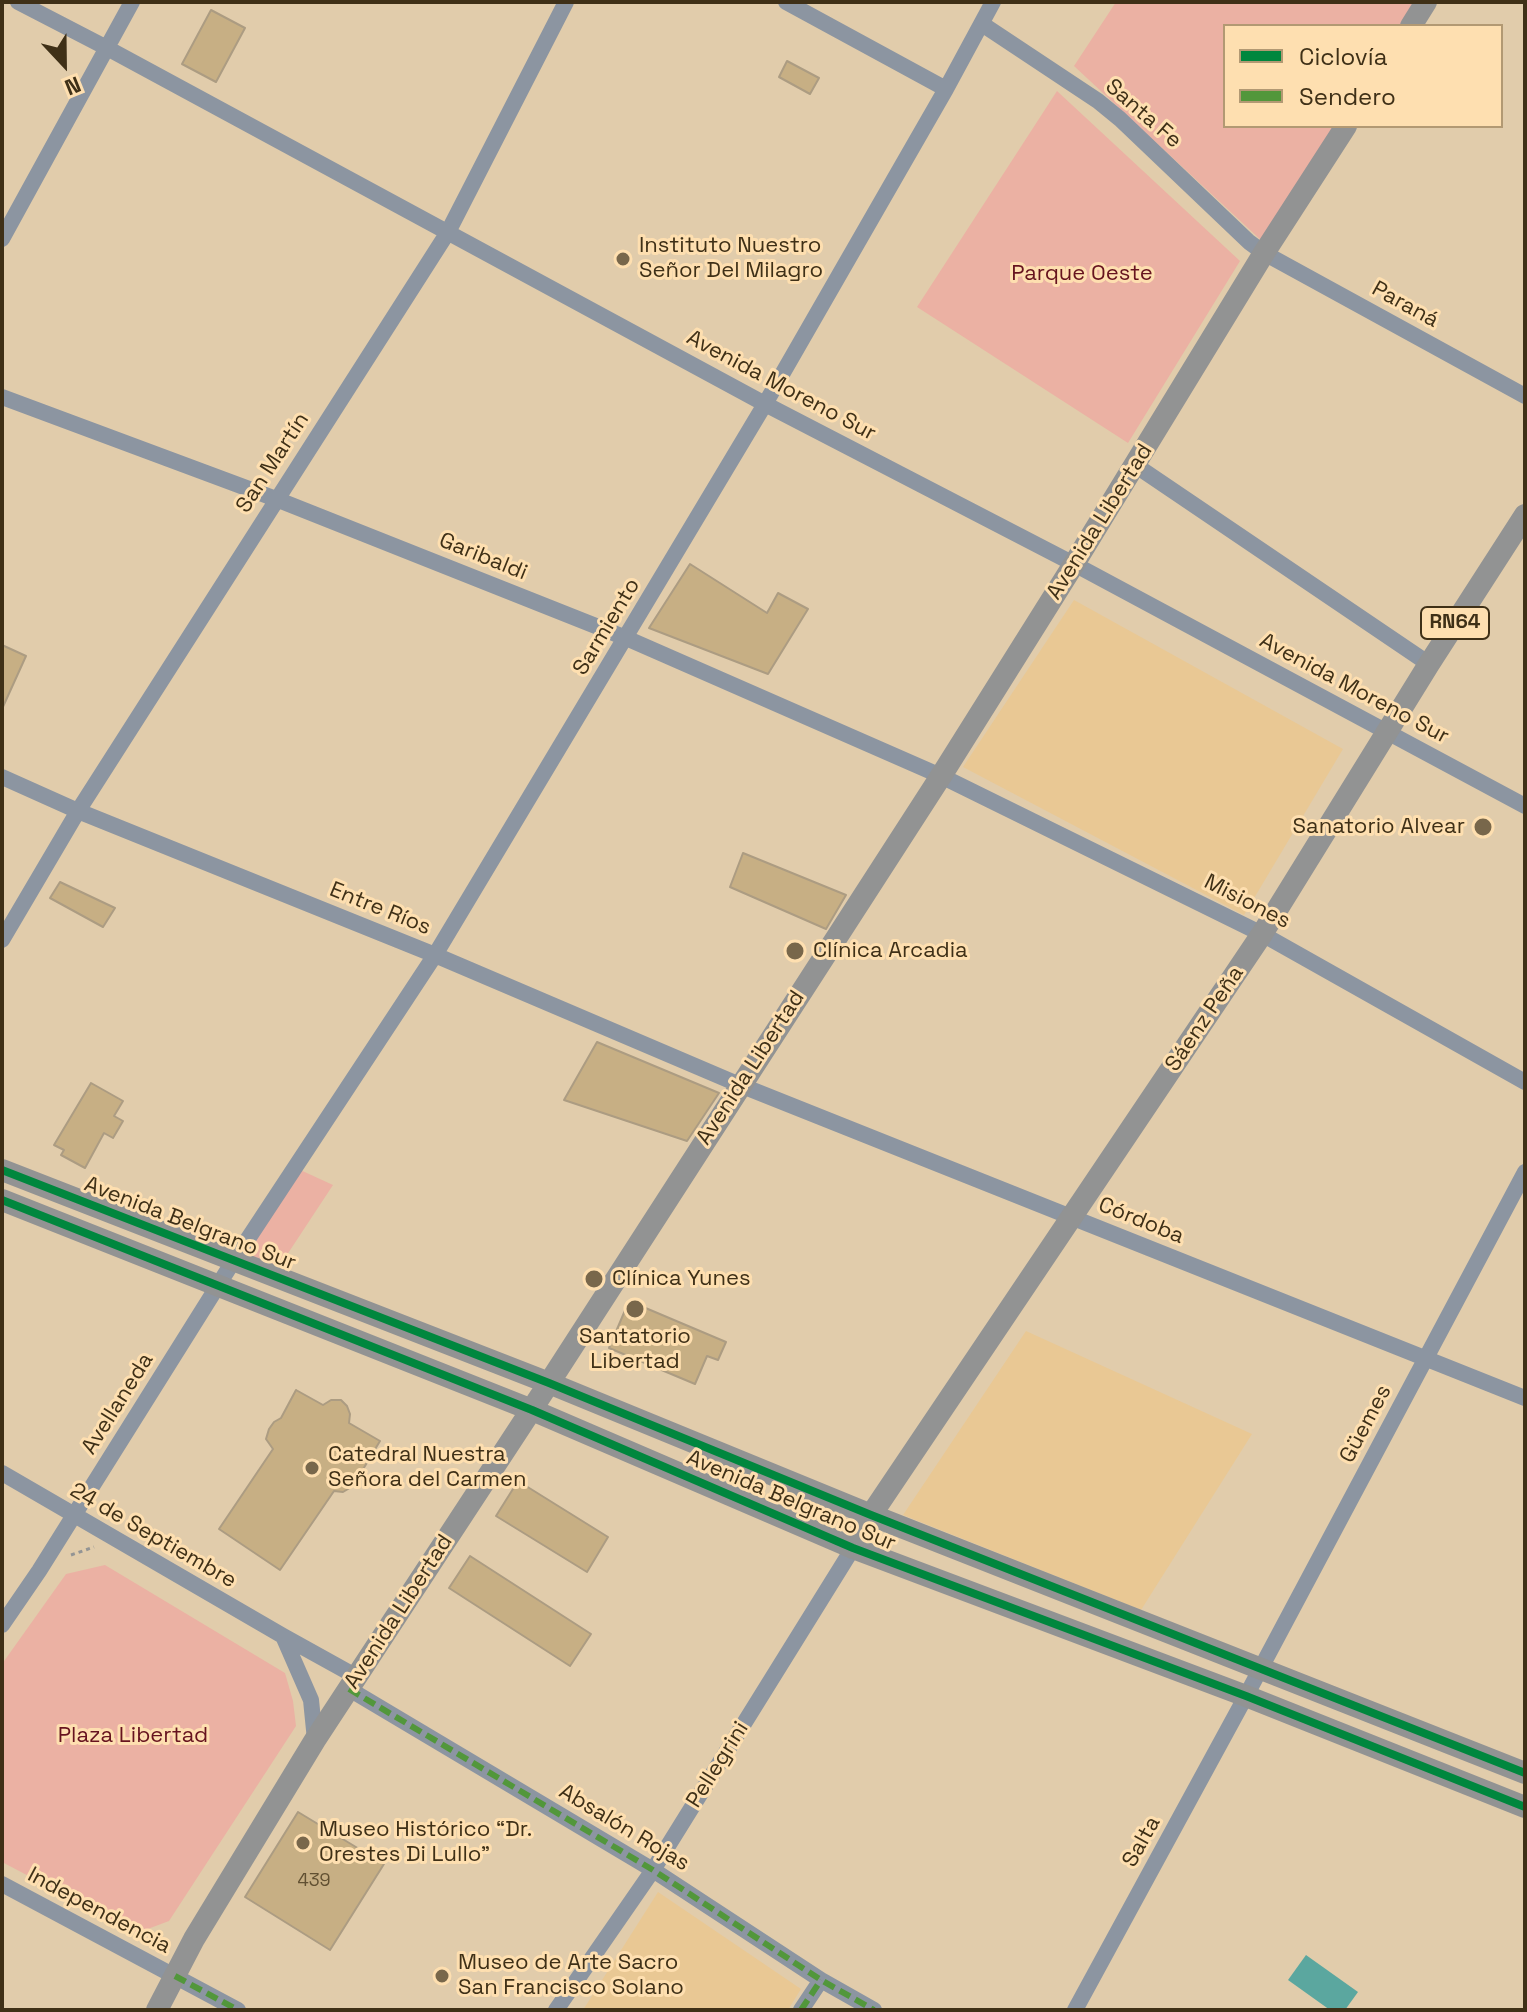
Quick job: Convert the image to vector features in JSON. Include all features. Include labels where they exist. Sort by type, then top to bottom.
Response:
[{"type":"main road","points":[[1412,24],[1426,2]]},
{"type":"main road","name":"Avenida Libertad","points":[[157,2010],[194,1939],[315,1740],[941,776],[1264,253],[1345,128]]},
{"type":"main road","name":"Sáenz Peña","points":[[871,1515],[1262,934],[1525,515]]},
{"type":"main road","name":"Avenida Belgrano Sur","points":[[2,1170],[549,1383],[871,1515],[1525,1773]]},
{"type":"main road","name":"Avenida Belgrano Sur","points":[[2,1200],[532,1410],[853,1548],[1246,1696],[1525,1807]]},
{"type":"main road","name":"Pellegrini","points":[[853,1548],[871,1515]]},
{"type":"street","name":"Avenida Moreno Sur","points":[[18,2],[765,404],[1074,564],[1525,806]]},
{"type":"street","points":[[2,239],[132,2]]},
{"type":"street","name":"San Martín","points":[[2,940],[78,811],[448,232],[566,2]]},
{"type":"street","points":[[786,2],[946,89]]},
{"type":"street","name":"Sarmiento","points":[[234,1260],[435,955],[765,404],[993,2]]},
{"type":"street","name":"Santa Fe","points":[[982,24],[1098,101],[1264,253]]},
{"type":"street","name":"Paraná","points":[[1264,253],[1525,396]]},
{"type":"street","name":"Garibaldi","points":[[2,397],[276,499],[626,638],[941,776]]},
{"type":"street","points":[[1135,465],[1429,664]]},
{"type":"street","name":"Misiones","points":[[941,776],[1262,934],[1525,1082]]},
{"type":"street","name":"Entre Ríos","points":[[2,777],[78,811],[435,955],[740,1085]]},
{"type":"street","name":"Córdoba","points":[[740,1085],[1525,1398]]},
{"type":"street","name":"Güemes","points":[[1246,1696],[1525,1172]]},
{"type":"street","name":"Avellaneda","points":[[2,1625],[234,1260]]},
{"type":"street","name":"24 de Septiembre","points":[[2,1473],[283,1636],[353,1683]]},
{"type":"street","name":"Pellegrini","points":[[556,2010],[653,1870],[853,1548]]},
{"type":"street","points":[[283,1636],[311,1700],[315,1740]]},
{"type":"street","name":"Absalón Rojas","points":[[353,1683],[653,1870],[821,1980],[874,2010]]},
{"type":"street","name":"Salta","points":[[1075,2010],[1246,1696]]},
{"type":"street","name":"Independencia","points":[[2,1884],[238,2010]]},
{"type":"street","points":[[801,2010],[821,1980]]},
{"type":"path","points":[[39,1571],[73,1553],[124,1543]]},
{"type":"shaded area","points":[[1074,600],[1343,749],[1244,915],[963,767]]},
{"type":"shaded area","points":[[1026,1331],[1252,1434],[1141,1610],[903,1515]]},
{"type":"shaded area","points":[[658,1892],[801,1989],[788,2010],[583,2010]]},
{"type":"green space","points":[[1116,2],[1419,2],[1404,24],[1223,24],[1223,128],[1338,128],[1263,242],[1074,66]]},
{"type":"green space","name":"Parque Oeste","points":[[1057,91],[1240,261],[1128,443],[917,307]]},
{"type":"green space","points":[[296,1168],[333,1185],[279,1267],[243,1253]]},
{"type":"green space","name":"Plaza Libertad","points":[[105,1565],[285,1673],[296,1726],[169,1921],[137,1933],[2,1862],[2,1664],[66,1574]]},
{"type":"water","points":[[1306,1955],[1358,1992],[1345,2010],[1330,2010],[1288,1980]]},
{"type":"building","points":[[211,10],[245,28],[216,82],[182,64]]},
{"type":"building","points":[[787,61],[819,78],[810,94],[779,77]]},
{"type":"building","points":[[690,564],[767,613],[778,593],[808,609],[768,674],[649,628]]},
{"type":"building","points":[[2,645],[26,656],[2,709]]},
{"type":"building","points":[[743,853],[846,895],[826,929],[730,887]]},
{"type":"building","points":[[60,882],[115,908],[103,927],[50,898]]},
{"type":"building","points":[[597,1042],[719,1093],[687,1141],[564,1100]]},
{"type":"building","points":[[91,1083],[123,1101],[114,1116],[123,1121],[113,1138],[104,1133],[85,1168],[61,1155],[64,1150],[54,1145]]},
{"type":"building","points":[[629,1301],[726,1342],[718,1360],[707,1356],[695,1384],[609,1348]]},
{"type":"building","name":"Catedral Nuestra Señora del Carmen","points":[[296,1390],[323,1405],[331,1400],[341,1400],[350,1414],[349,1423],[380,1441],[353,1486],[343,1492],[334,1491],[280,1570],[219,1529],[273,1449],[266,1439],[269,1429],[281,1418]]},
{"type":"building","points":[[518,1481],[608,1537],[587,1572],[496,1516]]},
{"type":"building","points":[[470,1556],[591,1634],[570,1666],[449,1588]]},
{"type":"building","points":[[298,1812],[384,1864],[330,1950],[245,1897]]},
{"type":"marked path","points":[[349,1689],[653,1870],[821,1980],[874,2010]]},
{"type":"marked path","points":[[175,1976],[238,2010]]},
{"type":"marked path","points":[[801,2010],[821,1980]]},
{"type":"cycle path","points":[[2,1170],[549,1383],[871,1515],[1525,1773]]},
{"type":"cycle path","points":[[2,1200],[532,1410],[853,1548],[1246,1696],[1525,1807]]},
{"type":"place","name":"Instituto Nuestro Señor Del Milagro","points":[[623,259]]},
{"type":"place","name":"Sanatorio Alvear","points":[[1483,827]]},
{"type":"place","name":"Clínica Arcadia","points":[[795,951]]},
{"type":"place","name":"Clínica Yunes","points":[[594,1279]]},
{"type":"place","name":"Santatorio Libertad","points":[[635,1309]]},
{"type":"place","name":"Catedral Nuestra Señora del Carmen","points":[[312,1468]]},
{"type":"place","name":"Museo Histórico “Dr. Orestes Di Lullo”","points":[[303,1843]]},
{"type":"place","name":"Museo de Arte Sacro San Francisco Solano","points":[[442,1976]]}]
